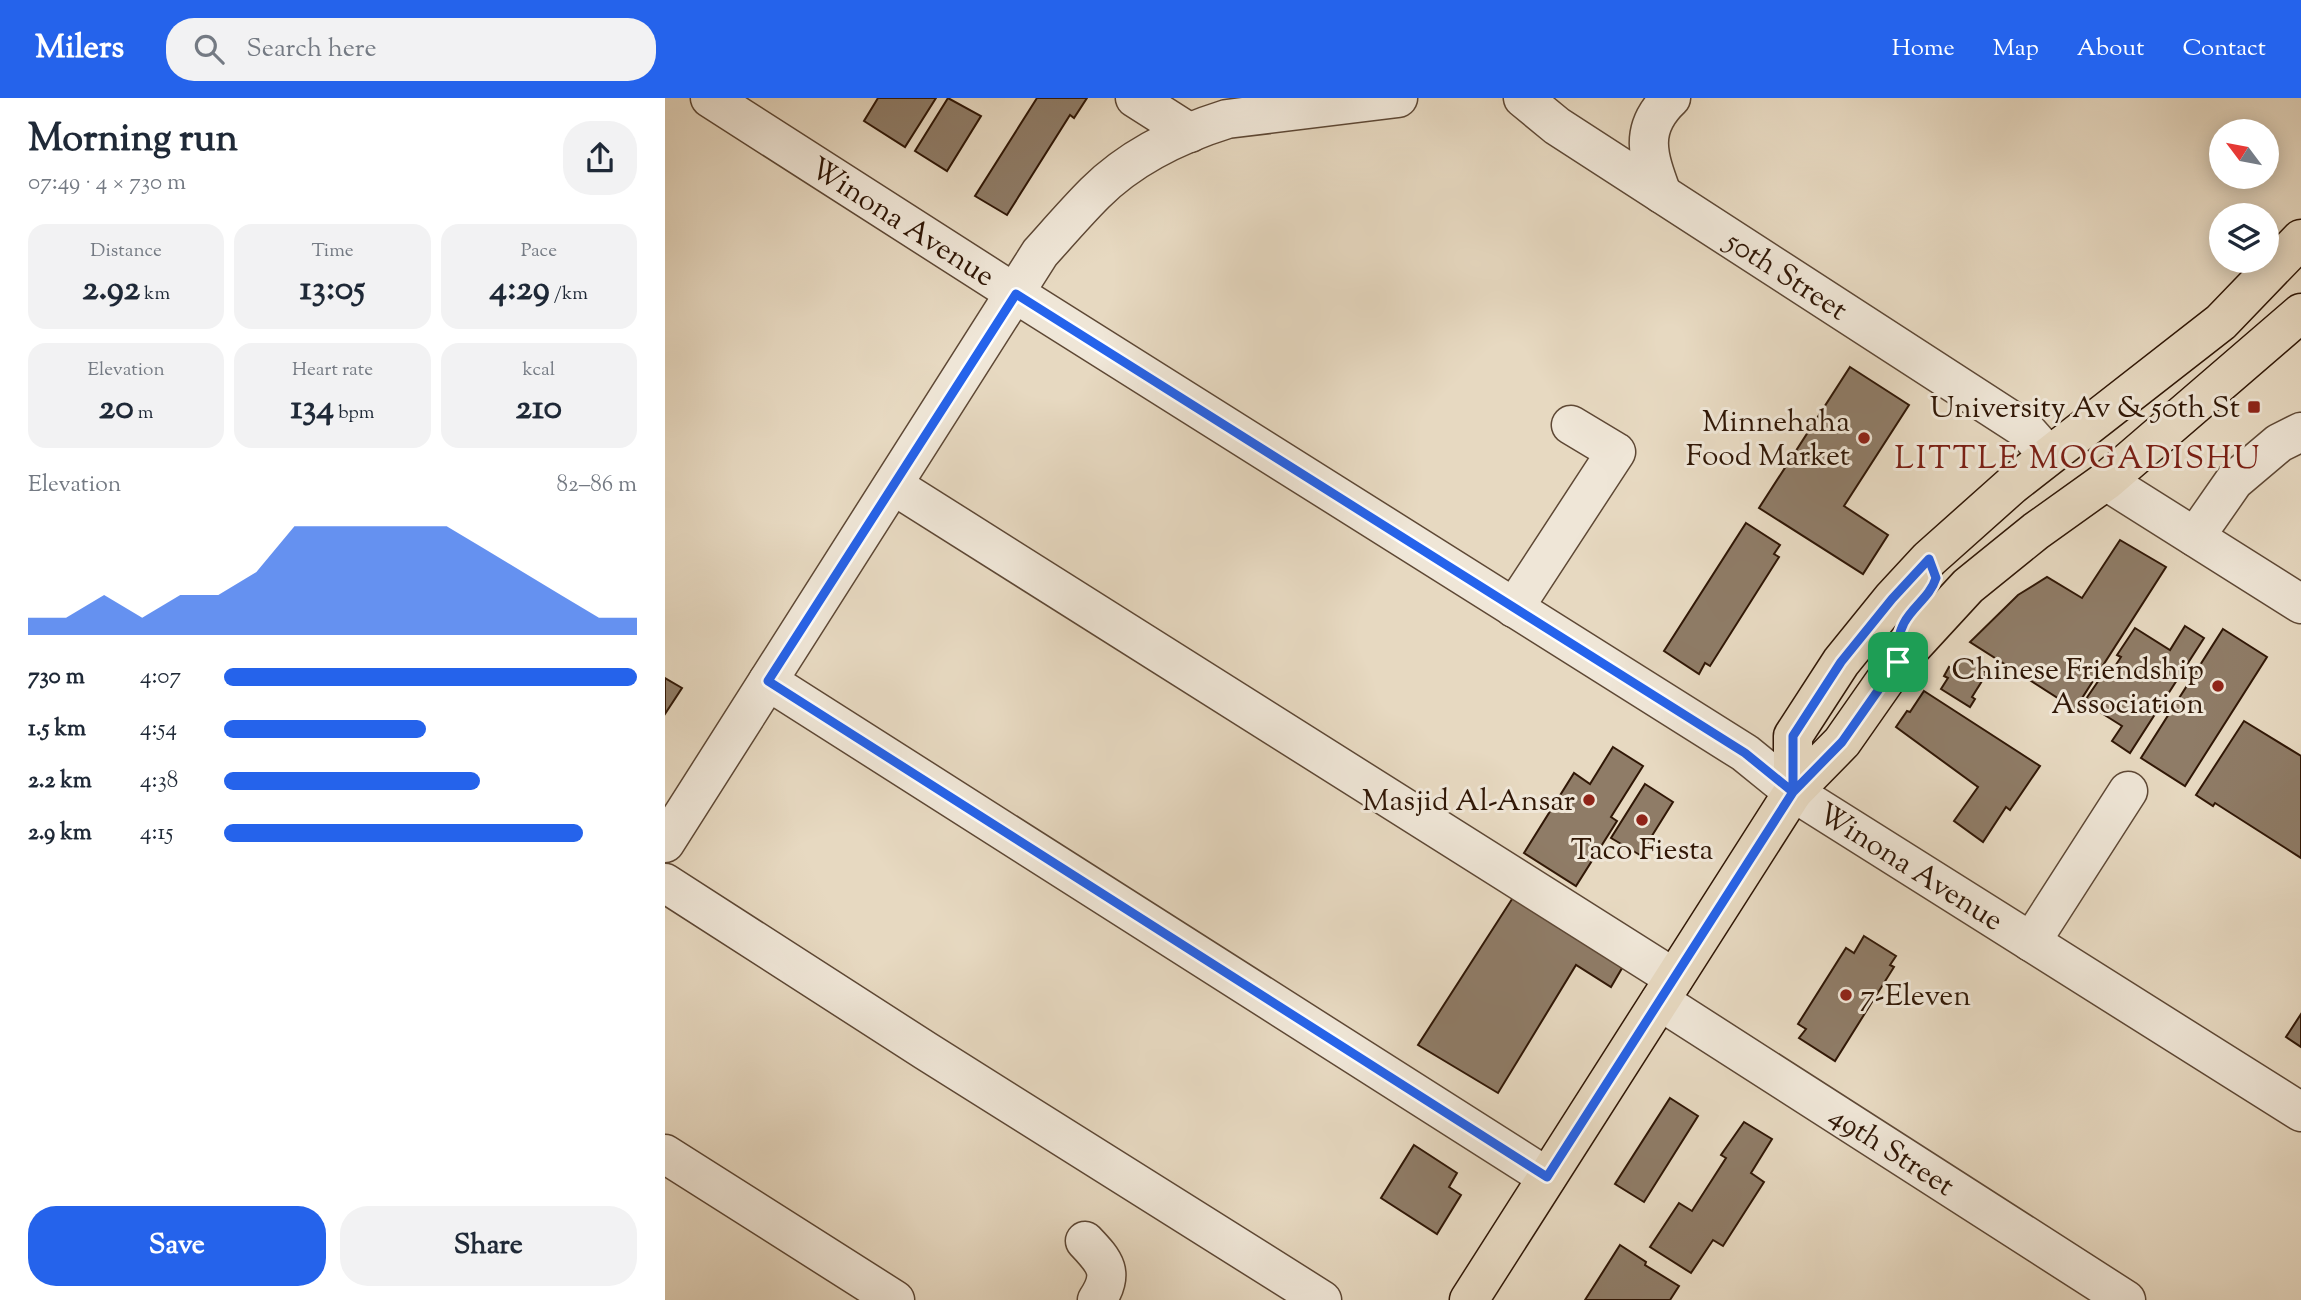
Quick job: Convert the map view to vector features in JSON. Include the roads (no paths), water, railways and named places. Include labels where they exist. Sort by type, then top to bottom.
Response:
[{"type":"main road","points":[[1793,792],[1793,736],[1841,662],[1892,599],[1929,559],[1969,522],[2048,455],[2221,323],[2301,239]]},
{"type":"main road","points":[[1469,1300],[1793,792],[1842,742],[1898,662],[1968,586],[2036,531],[2106,481],[2301,313]]},
{"type":"main road","points":[[2106,481],[2106,448],[2120,421],[2166,380],[2218,341],[2221,323]]},
{"type":"main road","points":[[1898,662],[1898,641],[1904,622],[1932,591],[1936,578],[1929,559]]},
{"type":"street","name":"Winona Avenue","points":[[710,98],[1745,753],[1793,792],[2301,1112]]},
{"type":"street","points":[[1135,98],[1190,133]]},
{"type":"street","points":[[665,843],[1040,253],[1096,191],[1149,151],[1227,119],[1398,98]]},
{"type":"street","name":"50th Street","points":[[1523,98],[1557,126],[2025,429],[2048,455]]},
{"type":"street","points":[[1662,194],[1650,163],[1648,141],[1652,123],[1671,98]]},
{"type":"street","points":[[1514,608],[1616,452],[1571,425]]},
{"type":"street","points":[[2195,537],[2234,481],[2279,443],[2301,432]]},
{"type":"street","points":[[2106,481],[2301,604]]},
{"type":"street","name":"49th Street","points":[[893,485],[1667,990],[2126,1300]]},
{"type":"street","points":[[768,681],[1547,1177]]},
{"type":"street","points":[[2031,942],[2127,791]]},
{"type":"street","points":[[665,883],[1322,1300]]},
{"type":"street","points":[[665,1154],[895,1300]]},
{"type":"street","points":[[1085,1241],[1101,1258],[1107,1270],[1104,1289],[1097,1300]]},
{"type":"place","name":"University Av & 50th St","points":[[2254,407]]},
{"type":"place","name":"Minnehaha Food Market","points":[[1864,438]]},
{"type":"place","name":"Chinese Friendship Association","points":[[2218,686]]},
{"type":"place","name":"Masjid Al-Ansar","points":[[1589,800]]},
{"type":"place","name":"Taco Fiesta","points":[[1642,820]]},
{"type":"place","name":"7-Eleven","points":[[1846,995]]},
{"type":"district","name":"LITTLE MOGADISHU","points":[[2078,457]]}]
